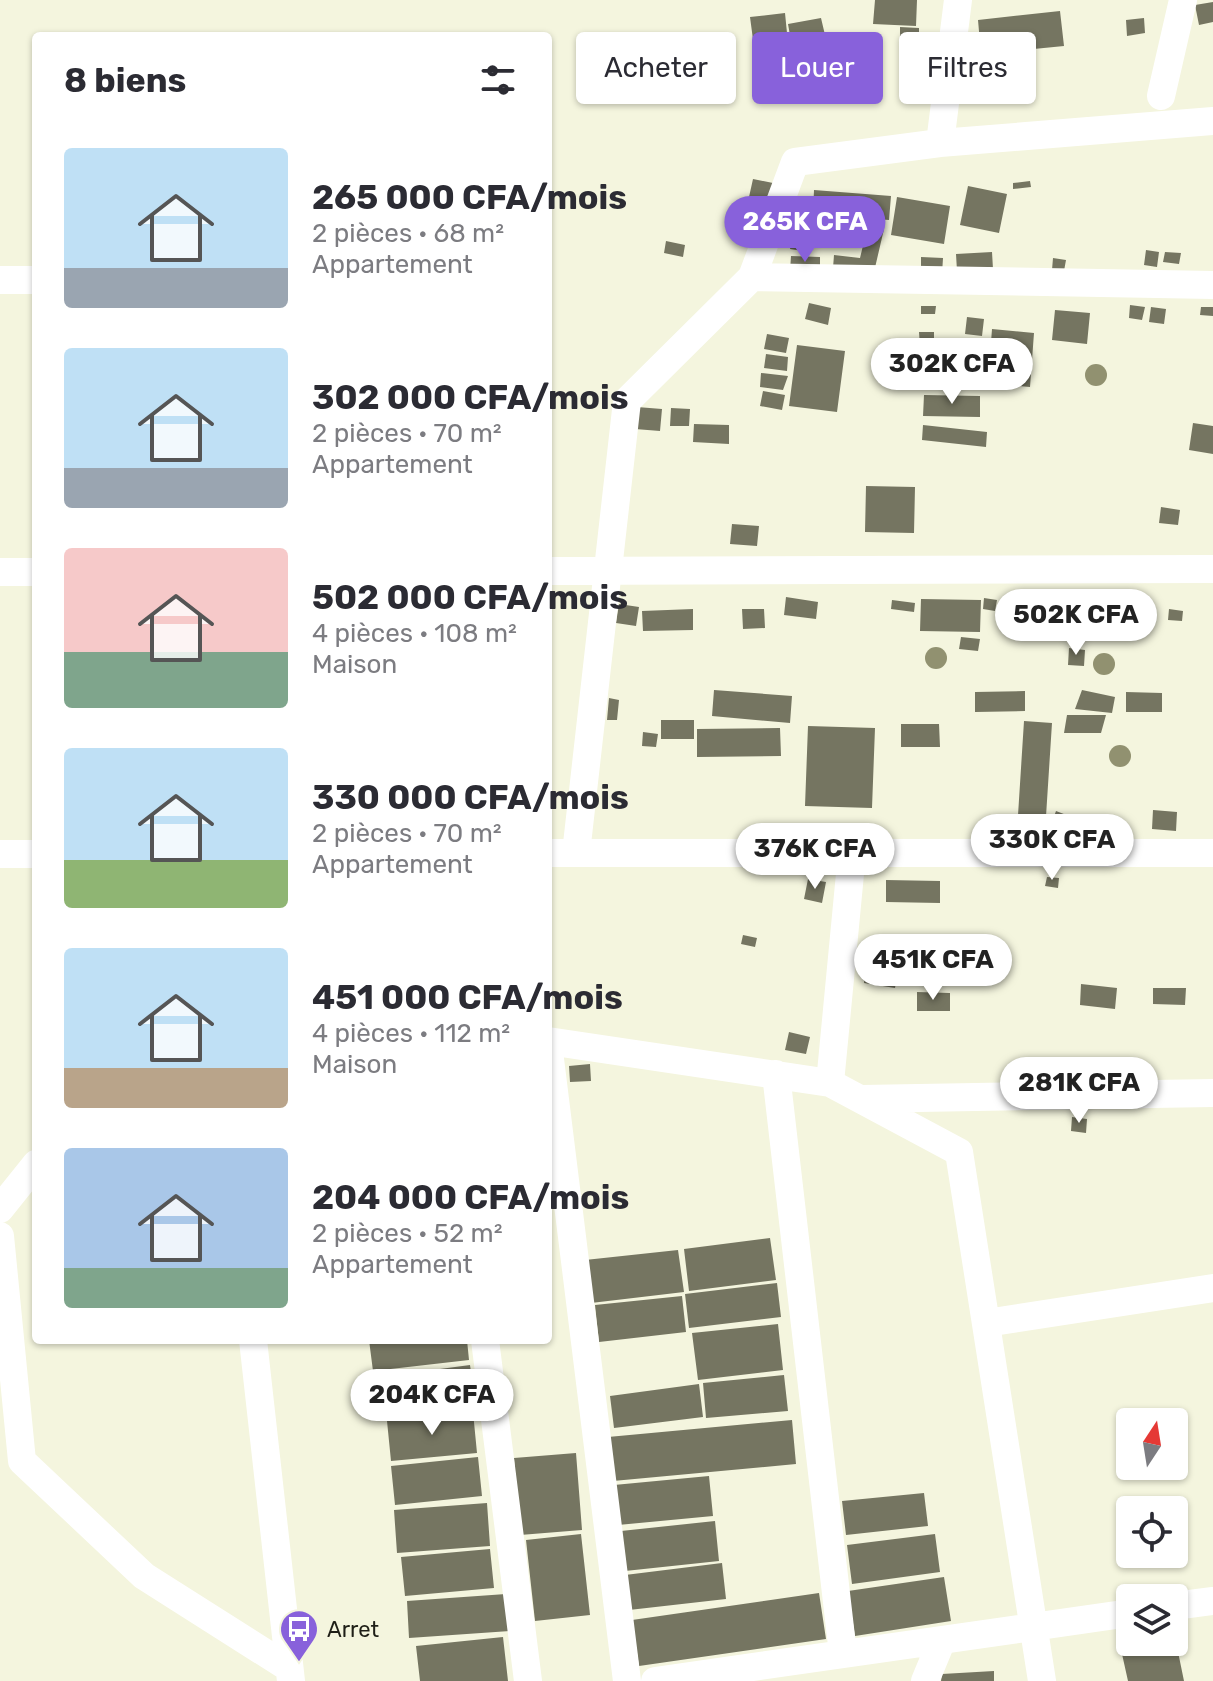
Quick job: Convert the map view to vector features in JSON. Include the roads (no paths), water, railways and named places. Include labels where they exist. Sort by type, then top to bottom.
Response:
[{"type":"street","points":[[940,143],[958,0]]},
{"type":"street","points":[[1161,96],[1183,0]]},
{"type":"street","points":[[1213,121],[940,143],[795,162],[752,277],[627,401],[608,570],[562,853],[1213,853]]},
{"type":"street","points":[[752,277],[1213,285]]},
{"type":"street","points":[[0,280],[32,280]]},
{"type":"street","points":[[552,571],[1213,569]]},
{"type":"street","points":[[0,572],[32,572]]},
{"type":"street","points":[[830,1083],[852,853]]},
{"type":"street","points":[[0,854],[32,854]]},
{"type":"street","points":[[552,1043],[830,1083],[959,1152],[1042,1681]]},
{"type":"street","points":[[552,1074],[627,1681]]},
{"type":"street","points":[[776,1074],[843,1654]]},
{"type":"street","points":[[861,1099],[1213,1093]]},
{"type":"street","points":[[0,1209],[32,1169]]},
{"type":"street","points":[[0,1236],[22,1461],[144,1576],[290,1674]]},
{"type":"street","points":[[986,1323],[1213,1288]]},
{"type":"street","points":[[253,1344],[290,1674]]},
{"type":"street","points":[[486,1344],[528,1681]]},
{"type":"street","points":[[1188,1604],[1213,1601]]},
{"type":"street","points":[[655,1681],[1116,1615]]},
{"type":"street","points":[[925,1681],[942,1640]]},
{"type":"place","name":"Arret","points":[[299,1663]]}]
